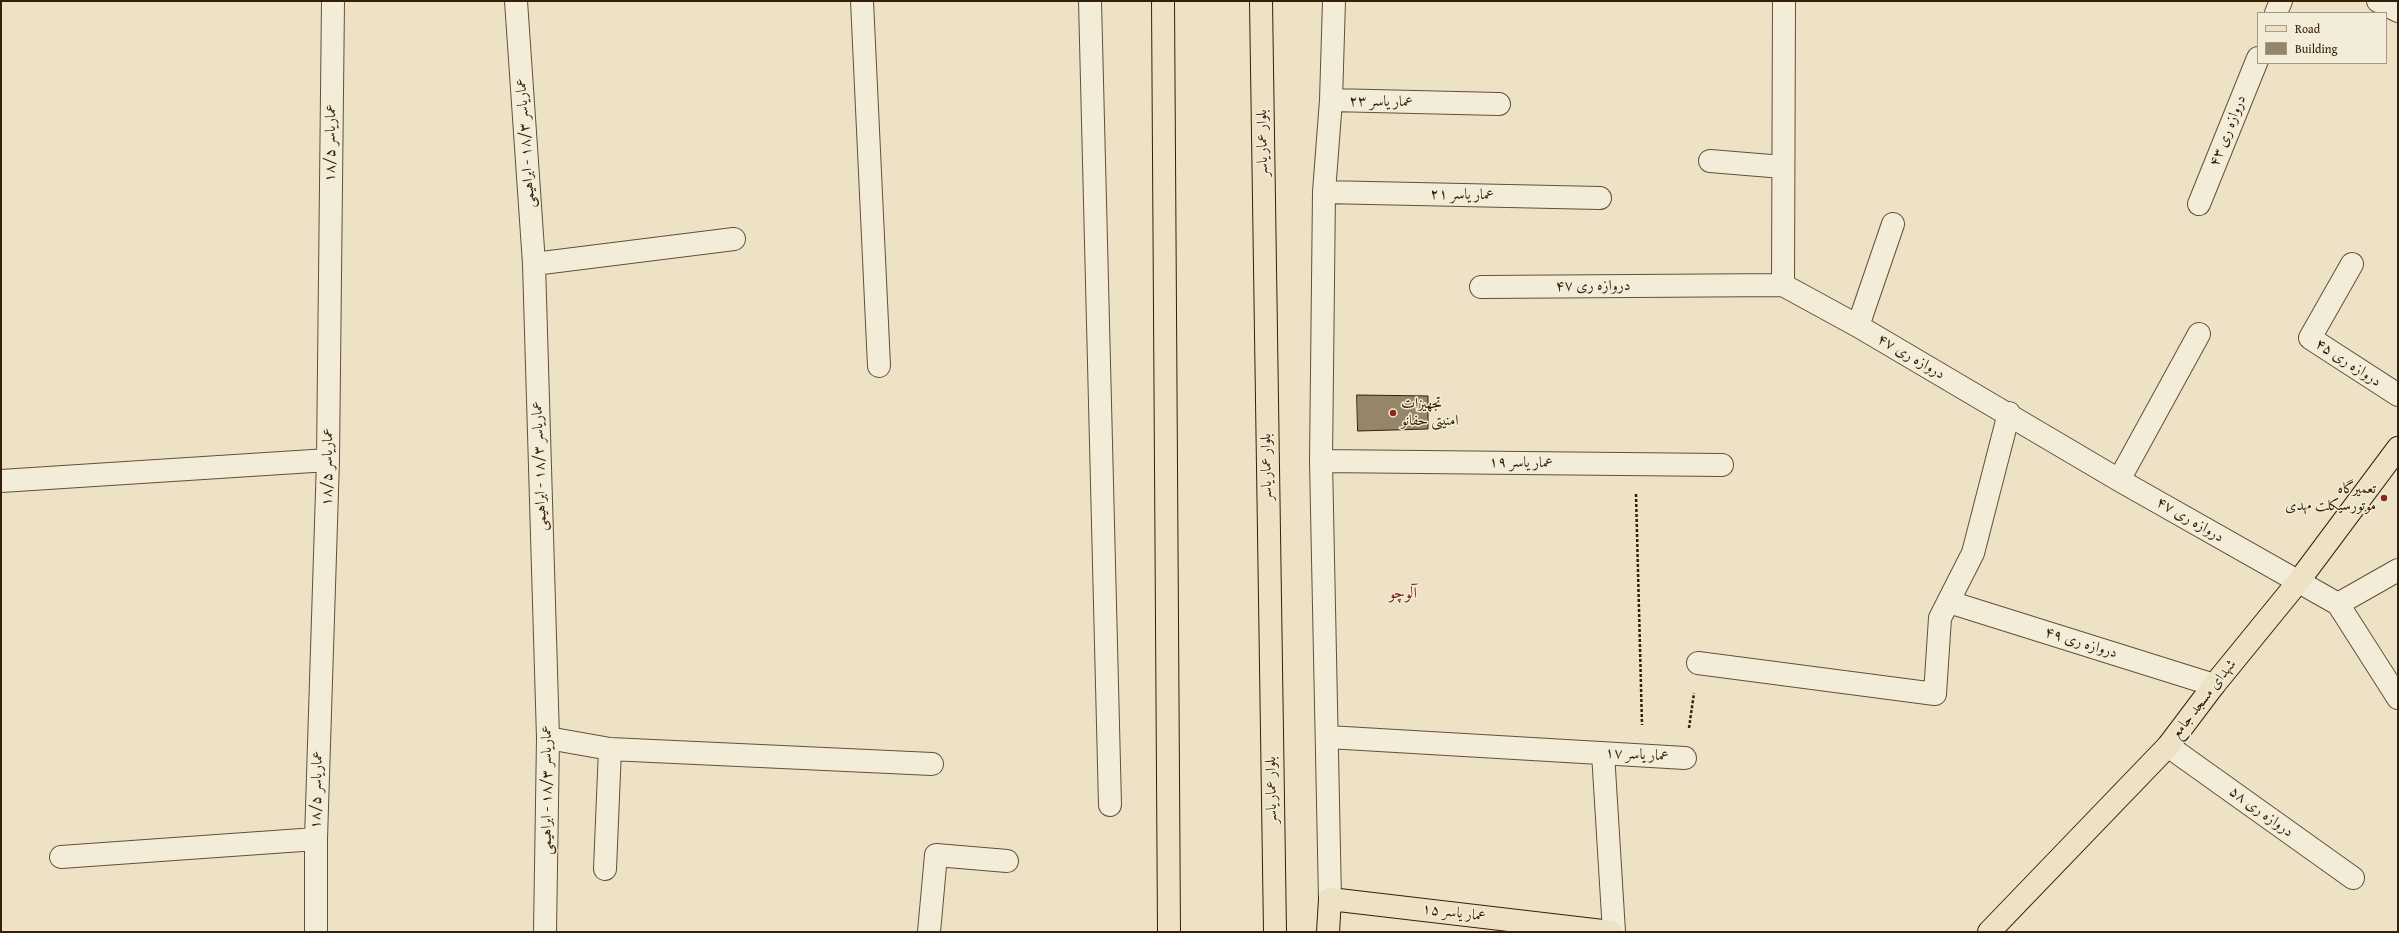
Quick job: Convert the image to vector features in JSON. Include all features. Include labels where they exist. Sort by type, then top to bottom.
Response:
[{"type":"main road","points":[[1163,1],[1169,932]]},
{"type":"main road","name":"بلوار عمار یاسر","points":[[1261,1],[1274,932]]},
{"type":"main road","name":"شهدای مسجد جامع","points":[[1989,932],[2168,746],[2214,685],[2298,582],[2398,448]]},
{"type":"main road","points":[[1328,932],[1330,899]]},
{"type":"main road","name":"عمار یاسر ۱۵","points":[[1330,899],[1612,932]]},
{"type":"street","name":"عماریاسر ۱۸/۵","points":[[316,932],[316,839],[328,460],[333,1]]},
{"type":"street","name":"عماریاسر ۱۸/۳ - ابراهیمی","points":[[516,1],[534,264],[548,738],[545,932]]},
{"type":"street","points":[[862,1],[879,366]]},
{"type":"street","points":[[1090,1],[1110,805]]},
{"type":"street","points":[[1330,899],[1328,737],[1321,461],[1324,192],[1331,100],[1334,1]]},
{"type":"street","points":[[1783,285],[1784,1]]},
{"type":"street","points":[[2276,12],[2281,1]]},
{"type":"street","points":[[2378,1],[2398,11]]},
{"type":"street","name":"دروازه ری ۴۳","points":[[2199,204],[2257,60]]},
{"type":"street","name":"عمار یاسر ۲۳","points":[[1331,100],[1499,104]]},
{"type":"street","points":[[1710,161],[1783,168]]},
{"type":"street","name":"عمار یاسر ۲۱","points":[[1324,192],[1600,198]]},
{"type":"street","points":[[1858,326],[1893,224]]},
{"type":"street","points":[[534,264],[734,239]]},
{"type":"street","name":"دروازه ری ۴۵","points":[[2352,264],[2310,338],[2398,395]]},
{"type":"street","name":"دروازه ری ۴۷","points":[[1481,287],[1783,285],[1858,326],[2009,413],[2120,480],[2338,604]]},
{"type":"street","points":[[2120,480],[2199,334]]},
{"type":"street","points":[[1698,663],[1935,694],[1940,618],[1973,553],[2009,413]]},
{"type":"street","points":[[1,481],[328,460]]},
{"type":"street","name":"عمار یاسر ۱۹","points":[[1321,461],[1722,465]]},
{"type":"street","points":[[2398,570],[2338,604],[2398,698]]},
{"type":"street","name":"دروازه ری ۴۹","points":[[1949,602],[2214,685]]},
{"type":"street","name":"عمار یاسر ۱۷","points":[[1328,737],[1685,758]]},
{"type":"street","points":[[548,738],[610,749],[932,764]]},
{"type":"street","name":"دروازه ری ۵۸","points":[[2168,746],[2353,878]]},
{"type":"street","points":[[605,869],[610,749]]},
{"type":"street","points":[[1603,753],[1612,932]]},
{"type":"street","points":[[62,857],[316,839]]},
{"type":"street","points":[[929,932],[936,855],[1006,861]]},
{"type":"path","points":[[1635,464],[1642,755]]},
{"type":"path","name":"عمار یاسر ۱۷","points":[[1685,758],[1698,663]]},
{"type":"building","name":"تجهیزات امنیتی حفانو","points":[[1357,395],[1428,396],[1428,429],[1358,431]]},
{"type":"place","name":"تجهیزات امنیتی حفانو","points":[[1393,413]]},
{"type":"place","name":"تعمیرگاه موتورسیکلت مهدی","points":[[2384,498]]},
{"type":"district","name":"آلوچو","points":[[1403,594]]}]
